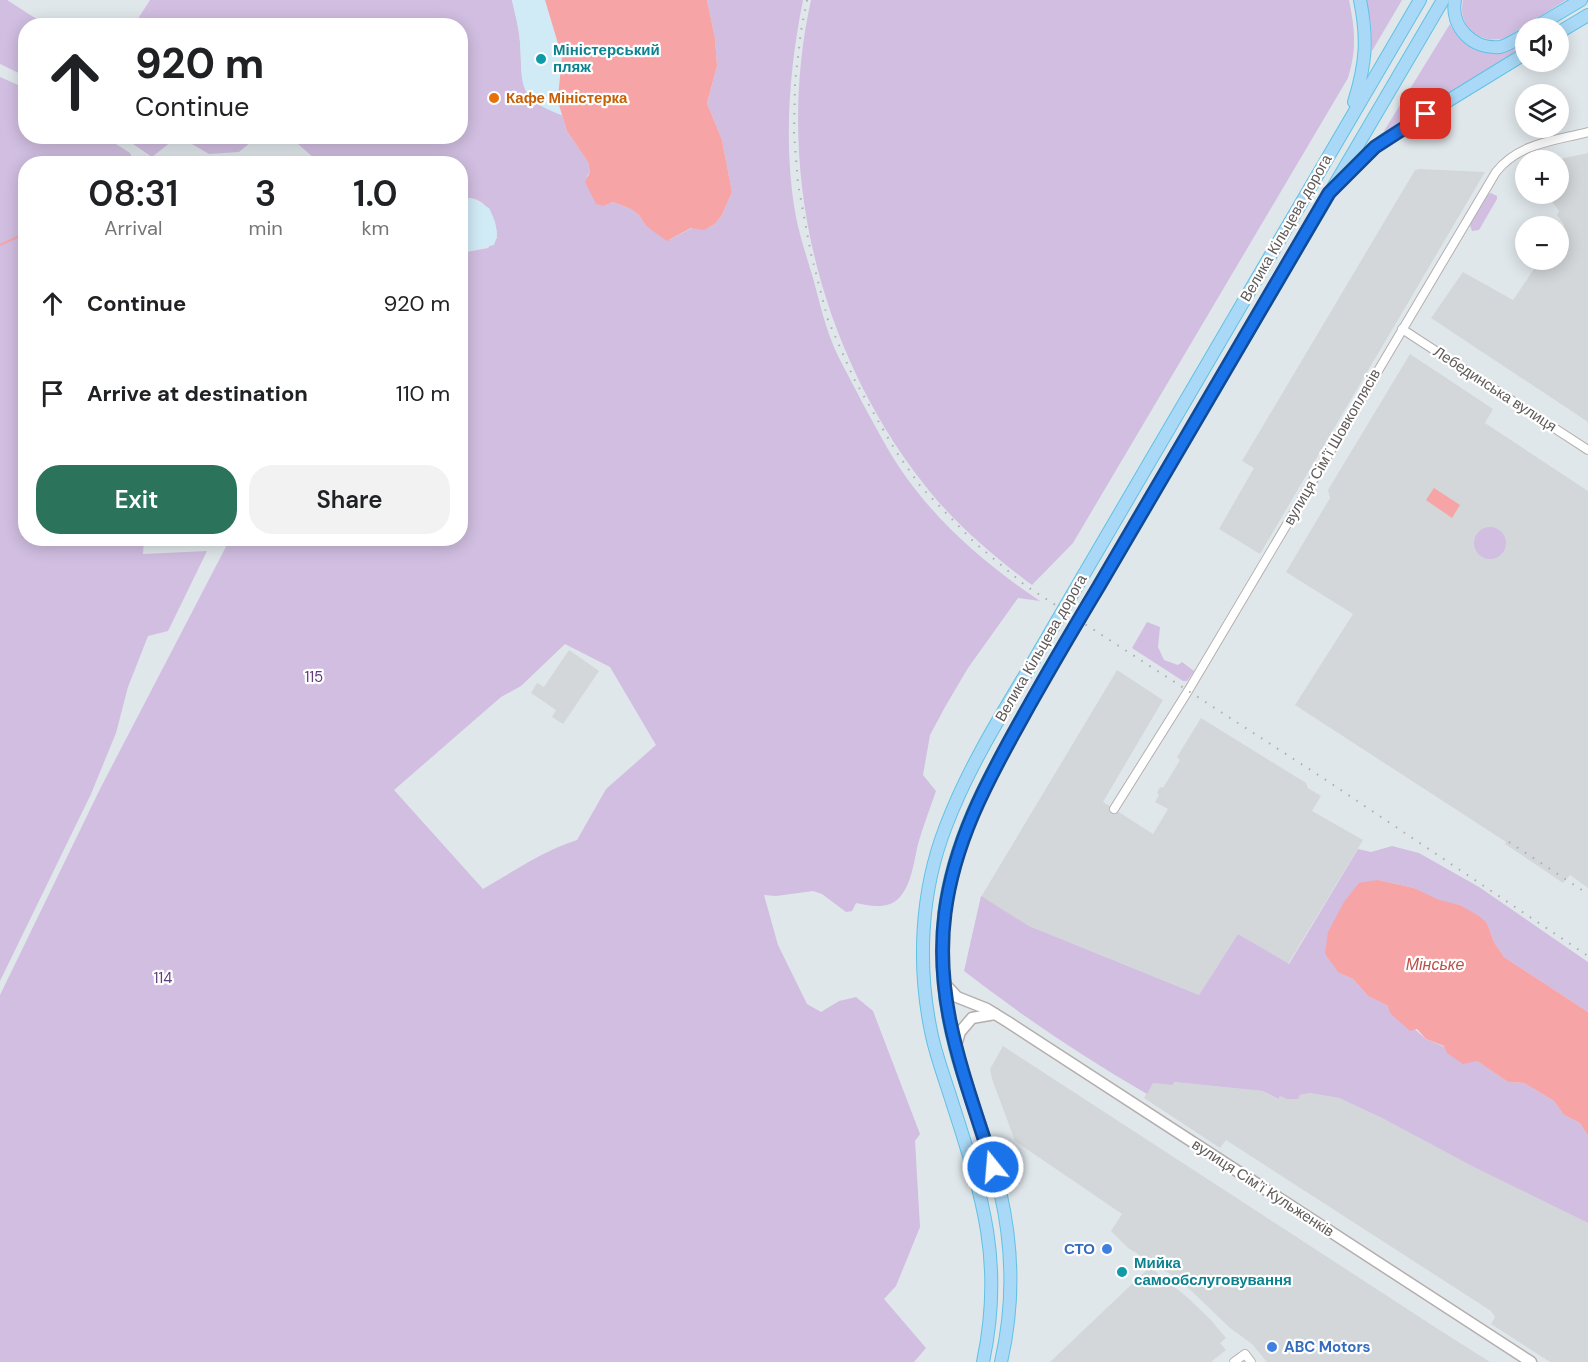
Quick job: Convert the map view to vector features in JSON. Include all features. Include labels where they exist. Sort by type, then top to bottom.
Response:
[{"type":"main road","points":[[1348,122],[1365,61],[1366,34],[1360,0]]},
{"type":"main road","name":"Велика Кільцева дорога","points":[[982,1362],[991,1319],[991,1256],[987,1219],[978,1181],[933,1039],[925,994],[924,930],[930,884],[945,828],[975,763],[1420,0]]},
{"type":"main road","name":"Велика Кільцева дорога","points":[[1001,1362],[1007,1337],[1010,1302],[1009,1247],[1005,1216],[996,1178],[955,1049],[944,984],[942,955],[944,915],[962,841],[991,774],[1048,671],[1443,0]]},
{"type":"main road","points":[[1455,0],[1454,14],[1457,22],[1473,42],[1501,47],[1515,40]]},
{"type":"main road","points":[[1551,18],[1581,0]]},
{"type":"main road","points":[[1569,26],[1588,15]]},
{"type":"main road","points":[[1329,193],[1386,139],[1515,60]]},
{"type":"main road","name":"вулиця Сімʼї Кульженків","points":[[944,984],[957,998],[996,1014],[1531,1362]]},
{"type":"main road","points":[[955,1049],[960,1032],[972,1018],[996,1014]]},
{"type":"street","name":"вулиця Сімʼї Шовкоплясів","points":[[1114,809],[1188,691],[1402,329],[1503,164],[1513,154],[1526,148],[1588,132]]},
{"type":"street","name":"Лебединська вулиця","points":[[1402,329],[1588,450]]},
{"type":"street","points":[[1234,1362],[1245,1354],[1251,1362]]},
{"type":"shaded area","points":[[1588,153],[1588,422],[1431,318],[1463,272],[1513,300],[1533,270],[1569,270],[1569,216],[1558,216],[1559,211],[1554,204],[1569,204],[1569,157]]},
{"type":"shaded area","points":[[1415,170],[1485,172],[1260,554],[1219,529],[1254,468],[1242,461]]},
{"type":"shaded area","points":[[1410,354],[1493,409],[1485,423],[1588,491],[1588,888],[1570,875],[1563,883],[1505,844],[1506,842],[1295,705],[1353,614],[1286,572],[1330,498],[1328,490]]},
{"type":"shaded area","points":[[569,650],[599,671],[563,724],[552,717],[556,710],[531,693],[537,683],[544,687]]},
{"type":"shaded area","points":[[1117,670],[1163,700],[1103,802],[1153,834],[1168,809],[1155,802],[1159,795],[1157,793],[1160,787],[1163,788],[1180,760],[1177,757],[1201,718],[1306,783],[1308,788],[1321,796],[1312,811],[1363,840],[1288,964],[1238,934],[1199,995],[1029,926],[981,897]]},
{"type":"shaded area","points":[[1003,1046],[1490,1362],[1267,1362],[1252,1344],[1230,1328],[1180,1280],[1128,1248],[1111,1231],[1122,1214],[1015,1141],[990,1069]]},
{"type":"shaded area","points":[[1173,1082],[1263,1091],[1277,1099],[1280,1096],[1287,1099],[1296,1098],[1310,1093],[1339,1098],[1588,1223],[1588,1362],[1550,1362],[1491,1324],[1495,1317],[1491,1311],[1226,1140],[1220,1148],[1144,1098],[1153,1083],[1173,1084]]},
{"type":"shaded area","points":[[1150,1267],[1210,1319],[1226,1338],[1220,1343],[1226,1350],[1211,1362],[1050,1362]]},
{"type":"green space","points":[[0,0],[7,0],[35,18],[18,18],[18,73],[0,64]]},
{"type":"green space","points":[[150,0],[512,0],[518,26],[522,80],[529,96],[547,109],[562,115],[567,131],[588,162],[590,172],[587,176],[604,206],[613,202],[631,209],[639,215],[646,226],[669,240],[692,228],[710,227],[715,224],[722,215],[732,192],[722,140],[707,103],[717,66],[715,38],[707,0],[803,0],[794,53],[789,108],[792,190],[800,232],[834,347],[887,448],[915,489],[957,536],[1006,577],[1040,601],[1018,598],[968,668],[930,735],[923,775],[936,791],[920,837],[910,879],[900,897],[885,905],[873,906],[856,903],[852,911],[846,912],[822,894],[813,891],[776,896],[764,895],[778,945],[807,1004],[821,1012],[839,1001],[856,997],[873,1011],[920,1134],[915,1141],[920,1227],[896,1286],[884,1299],[926,1348],[914,1362],[0,1362],[0,995],[100,789],[226,546],[468,546],[468,252],[488,248],[497,238],[495,223],[483,204],[468,198],[468,156],[312,156],[298,144],[468,144],[468,18],[138,18]],"holes":[[[565,644],[610,667],[656,745],[606,789],[577,840],[540,856],[483,889],[394,790],[501,697],[521,686]]]},
{"type":"green space","points":[[811,0],[1349,0],[1354,39],[1348,78],[1073,543],[1032,585],[974,538],[923,483],[887,430],[856,374],[832,315],[814,254],[802,191],[798,127],[801,63]]},
{"type":"green space","points":[[1366,0],[1402,0],[1372,51],[1371,24]]},
{"type":"green space","points":[[1463,0],[1566,0],[1537,18],[1515,18],[1515,32],[1505,38],[1496,39],[1487,39],[1472,32],[1467,26],[1462,10]]},
{"type":"green space","points":[[1450,24],[1462,41],[1481,52],[1495,53],[1515,45],[1515,53],[1384,131]]},
{"type":"green space","points":[[0,77],[18,85],[18,144],[116,144],[132,156],[18,156],[18,546],[144,546],[143,554],[207,551],[168,631],[148,636],[128,687],[116,733],[91,794],[0,981]]},
{"type":"green space","points":[[133,144],[168,144],[153,156]]},
{"type":"green space","points":[[192,144],[249,144],[239,152],[209,154]]},
{"type":"green space","points":[[1491,193],[1497,196],[1497,199],[1479,230],[1472,231],[1470,225],[1487,195]]},
{"type":"green space","points":[[1490,527],[1501,532],[1506,543],[1501,554],[1490,559],[1479,554],[1474,543],[1479,532]]},
{"type":"green space","points":[[1147,622],[1160,627],[1158,647],[1164,660],[1178,665],[1182,662],[1194,671],[1187,681],[1183,681],[1132,648]]},
{"type":"green space","points":[[1392,846],[1419,853],[1479,887],[1588,962],[1588,1012],[1504,957],[1494,942],[1487,923],[1460,905],[1439,901],[1414,888],[1378,880],[1339,973],[1353,979],[1368,996],[1388,1006],[1426,1039],[1477,1061],[1508,1082],[1524,1083],[1554,1101],[1564,1115],[1580,1123],[1588,1136],[1588,1223],[1339,1098],[1310,1093],[1300,1095],[1298,1099],[1287,1099],[1280,1096],[1278,1099],[1263,1091],[1174,1082],[1173,1085],[1153,1083],[1147,1094],[1053,1036],[964,971],[981,896],[1029,926],[1199,995],[1238,934],[1289,964],[1358,849],[1371,852]]},
{"type":"sand","name":"Міністерський пляж","points":[[512,0],[545,0],[562,57],[558,97],[562,115],[536,102],[525,88],[522,80],[519,32]]},
{"type":"sand","points":[[468,198],[489,208],[497,231],[494,245],[468,251]]},
{"type":"water","points":[[545,0],[707,0],[715,38],[717,66],[707,103],[722,140],[732,192],[722,215],[715,224],[704,230],[691,228],[667,241],[646,226],[639,215],[631,209],[613,202],[604,206],[596,204],[585,182],[590,172],[588,162],[567,131],[559,105],[562,57]]},
{"type":"water","points":[[1434,488],[1460,505],[1452,518],[1426,500]]},
{"type":"water","name":"Мінське","points":[[1378,880],[1414,888],[1439,900],[1460,905],[1479,916],[1487,923],[1494,942],[1504,957],[1588,1012],[1588,1136],[1580,1123],[1564,1115],[1554,1101],[1524,1083],[1508,1082],[1477,1061],[1463,1064],[1447,1053],[1444,1046],[1426,1039],[1417,1029],[1410,1031],[1390,1013],[1388,1006],[1368,996],[1353,979],[1339,973],[1325,954],[1328,932],[1344,902],[1359,883]]},
{"type":"waterway","points":[[0,245],[18,237]]},
{"type":"railway","points":[[807,0],[795,83],[794,134],[798,184],[811,254],[828,320],[854,379],[895,450],[921,487],[975,543],[1026,586],[1323,778],[1588,956]]},
{"type":"railway","points":[[1509,842],[1588,894]]},
{"type":"place","name":"Міністерський пляж","points":[[541,59]]},
{"type":"place","name":"Кафе Міністерка","points":[[494,98]]},
{"type":"place","name":"СТО","points":[[1107,1249]]},
{"type":"place","name":"Мийка самообслуговування","points":[[1122,1272]]},
{"type":"place","name":"ABC Motors","points":[[1272,1347]]},
{"type":"route","points":[[993,1167],[955,1049],[946,1005],[943,964],[944,915],[948,891],[962,841],[979,798],[1048,671],[1329,193],[1375,147],[1426,114]]},
{"type":"park label","name":"115","points":[[314,677]]},
{"type":"park label","name":"114","points":[[163,978]]}]
